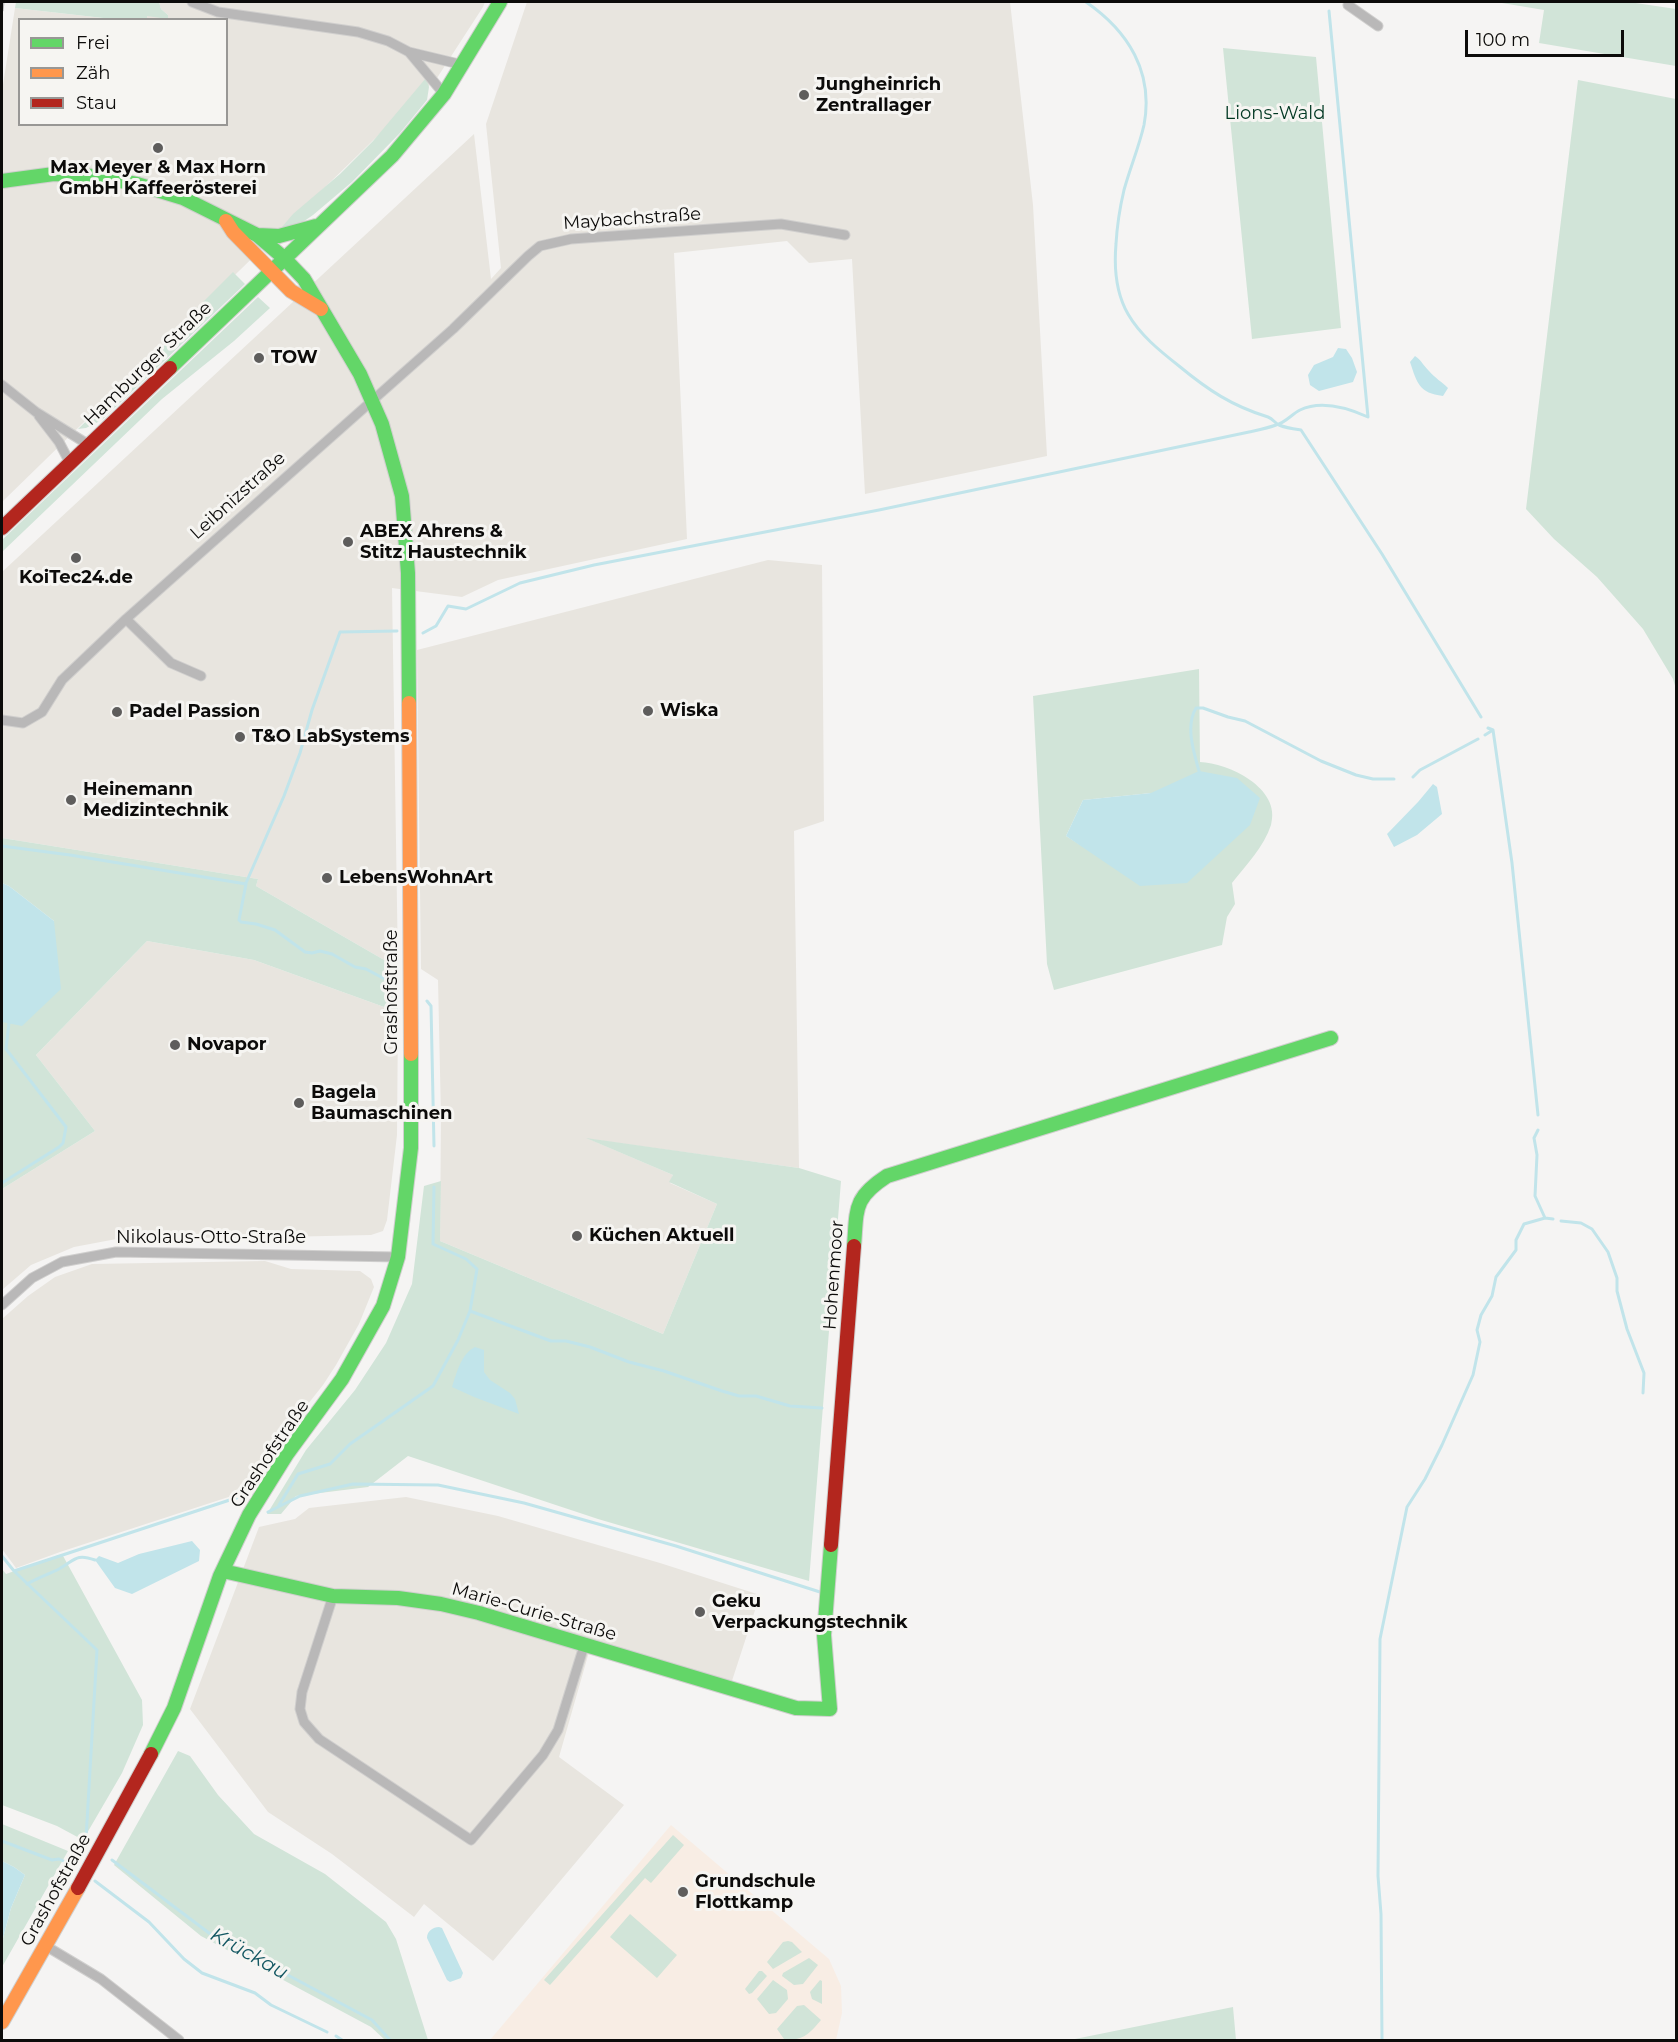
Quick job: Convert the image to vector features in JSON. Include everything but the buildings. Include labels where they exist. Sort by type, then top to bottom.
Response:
[{"type":"street","points":[[192,2],[218,12],[358,32],[388,41],[409,52],[463,65]]},
{"type":"street","name":"Hamburger Straße","points":[[2,528],[392,156],[444,94],[500,2]]},
{"type":"street","points":[[1349,2],[1348,5],[1378,26]]},
{"type":"street","points":[[409,52],[444,94]]},
{"type":"street","points":[[8,179],[54,174],[94,176],[137,184],[183,198],[257,235]]},
{"type":"street","name":"Grashofstraße","points":[[224,219],[270,272],[291,291],[322,309]]},
{"type":"street","name":"Maybachstraße","points":[[372,399],[453,329],[540,246],[571,239],[781,224],[845,235]]},
{"type":"street","name":"Hamburger Straße","points":[[257,235],[279,236],[319,225]]},
{"type":"street","name":"Grashofstraße","points":[[2,2022],[156,1745],[174,1708],[223,1570],[256,1504],[287,1454],[342,1379],[365,1340],[383,1306],[398,1257],[411,1148],[408,573],[402,496],[390,448],[360,374],[304,279],[257,235]]},
{"type":"street","points":[[2,385],[36,412],[89,445]]},
{"type":"street","name":"Leibnizstraße","points":[[2,720],[23,723],[42,712],[62,680],[126,619],[372,399]]},
{"type":"street","points":[[36,412],[70,463]]},
{"type":"street","points":[[126,619],[171,663],[201,676]]},
{"type":"street","name":"Hohenmoor","points":[[830,1709],[824,1635],[857,1206],[863,1197],[874,1184],[887,1176],[1331,1038]]},
{"type":"street","name":"Nikolaus-Otto-Straße","points":[[2,1305],[32,1278],[62,1262],[116,1252],[398,1257]]},
{"type":"street","name":"Marie-Curie-Straße","points":[[223,1570],[333,1596],[398,1598],[441,1604],[796,1708],[830,1709]]},
{"type":"street","points":[[333,1596],[302,1692],[300,1709],[304,1722],[320,1739],[471,1840],[543,1755],[552,1741],[558,1730],[584,1646]]},
{"type":"street","points":[[46,1946],[101,1979],[177,2040]]},
{"type":"shaded area","points":[[159,2],[485,2],[437,78],[2,502],[2,91],[15,8],[103,18],[18,18],[18,126],[228,126],[228,18],[147,18],[147,16],[168,15],[161,9]]},
{"type":"shaded area","points":[[527,2],[1010,2],[1033,205],[1047,456],[865,494],[852,259],[809,263],[787,241],[674,253],[687,539],[498,580],[462,597],[392,588],[398,968],[256,886],[258,879],[2,838],[2,572],[474,134],[491,279],[501,268],[486,124]]},
{"type":"shaded area","points":[[768,560],[822,565],[824,821],[794,831],[799,1168],[589,1139],[673,1175],[670,1183],[717,1204],[663,1334],[440,1241],[441,1117],[438,980],[421,969],[417,650]]},
{"type":"shaded area","points":[[147,941],[254,960],[398,1012],[397,1135],[387,1220],[383,1231],[371,1235],[236,1238],[127,1237],[74,1247],[31,1265],[2,1290],[2,1189],[95,1131],[36,1055]]},
{"type":"shaded area","points":[[265,1261],[291,1269],[360,1271],[371,1279],[374,1287],[359,1324],[336,1365],[274,1447],[274,1455],[250,1490],[16,1568],[2,1549],[2,1319],[28,1296],[55,1277],[92,1264]]},
{"type":"shaded area","points":[[406,1497],[498,1516],[760,1595],[728,1693],[589,1652],[559,1757],[624,1805],[493,1961],[424,1904],[414,1917],[332,1854],[268,1812],[190,1709],[259,1527],[295,1519],[309,1508]]},
{"type":"shaded area","name":"Grundschule Flottkamp","points":[[671,1825],[829,1959],[841,1986],[842,2013],[836,2040],[490,2040]]},
{"type":"green space","points":[[16,2],[159,2],[168,18],[147,16],[147,18],[103,18],[15,8]]},
{"type":"green space","points":[[1496,2],[1629,2],[1676,9],[1676,66],[1539,43],[1544,10]]},
{"type":"green space","name":"Lions-Wald","points":[[1223,48],[1316,57],[1341,328],[1252,339]]},
{"type":"green space","points":[[426,78],[429,87],[427,100],[400,133],[352,182],[313,215],[297,226],[277,233],[293,214],[340,174],[373,141]]},
{"type":"green space","points":[[1578,80],[1676,99],[1676,689],[1673,679],[1643,629],[1597,577],[1554,539],[1526,509]]},
{"type":"green space","points":[[233,272],[245,284],[102,420],[86,428],[78,429],[165,345],[192,313]]},
{"type":"green space","points":[[258,297],[270,308],[234,341],[162,399],[2,552],[2,540]]},
{"type":"green space","points":[[1199,669],[1200,762],[1224,767],[1250,780],[1261,789],[1272,812],[1271,825],[1264,841],[1232,883],[1235,904],[1227,917],[1222,945],[1054,990],[1047,964],[1033,696]],"holes":[[[1151,793],[1098,856],[1066,836],[1083,800]]]},
{"type":"green space","points":[[2,838],[258,879],[256,886],[398,968],[398,1012],[254,960],[147,941],[36,1055],[95,1131],[2,1189],[2,1022],[54,921],[2,883]]},
{"type":"green space","points":[[586,1138],[799,1168],[841,1181],[809,1581],[598,1519],[408,1456],[368,1487],[296,1496],[281,1514],[267,1514],[306,1450],[355,1390],[386,1343],[412,1284],[424,1186],[441,1181],[440,1241],[663,1334],[717,1204],[669,1182],[673,1175]]},
{"type":"green space","points":[[62,1554],[142,1700],[143,1725],[122,1773],[83,1840],[57,1826],[2,1805],[2,1569],[6,1574]]},
{"type":"green space","points":[[178,1751],[190,1756],[218,1795],[254,1834],[325,1874],[386,1922],[396,1939],[428,2040],[385,2040],[371,2027],[201,1936],[114,1865]]},
{"type":"green space","points":[[2,1824],[68,1851],[2,1967],[2,1942],[11,1908],[25,1875],[2,1861]]},
{"type":"green space","points":[[673,1835],[684,1845],[651,1883],[645,1878],[550,1985],[544,1980]]},
{"type":"green space","points":[[630,1914],[677,1955],[657,1978],[610,1937]]},
{"type":"green space","points":[[788,1941],[802,1952],[773,1969],[767,1962],[783,1942]]},
{"type":"green space","points":[[809,1958],[818,1965],[803,1984],[794,1985],[782,1976],[783,1973]]},
{"type":"green space","points":[[759,1971],[767,1976],[749,1994],[745,1989]]},
{"type":"green space","points":[[773,1980],[787,1990],[788,1999],[776,2013],[769,2014],[757,1999]]},
{"type":"green space","points":[[820,1980],[822,1981],[822,2004],[812,1999],[810,1992]]},
{"type":"green space","points":[[804,2005],[821,2020],[810,2032],[801,2037],[791,2040],[784,2039],[777,2029],[797,2006]]},
{"type":"green space","points":[[1233,2007],[1236,2040],[1070,2040]]},
{"type":"water","points":[[1338,348],[1346,349],[1352,358],[1357,372],[1353,382],[1319,391],[1310,385],[1308,375],[1314,365],[1333,357]]},
{"type":"water","points":[[1415,356],[1448,388],[1443,396],[1435,395],[1420,386],[1410,362]]},
{"type":"water","points":[[1199,771],[1237,778],[1260,798],[1250,825],[1187,883],[1140,886],[1066,836],[1083,800],[1151,793]]},
{"type":"water","points":[[1433,784],[1437,787],[1442,814],[1417,835],[1394,847],[1387,834]]},
{"type":"water","points":[[2,883],[54,921],[61,989],[22,1026],[2,1022]]},
{"type":"water","points":[[475,1347],[484,1350],[484,1372],[490,1380],[515,1399],[519,1414],[452,1387],[463,1359]]},
{"type":"water","points":[[192,1541],[200,1550],[199,1561],[132,1594],[115,1588],[95,1560],[99,1556],[118,1563],[139,1554]]},
{"type":"water","points":[[2,1861],[25,1875],[11,1908],[2,1942]]},
{"type":"water","points":[[442,1928],[463,1973],[461,1978],[450,1982],[427,1938],[431,1930]]},
{"type":"waterway","points":[[1086,2],[1101,13],[1125,40],[1141,70],[1145,88],[1144,125],[1124,190],[1116,237],[1117,280],[1128,314],[1151,342],[1210,390],[1243,408],[1270,418],[1279,425],[1301,430],[1382,554],[1481,717]]},
{"type":"waterway","points":[[423,633],[436,626],[448,606],[466,609],[520,583],[594,565],[879,510],[1256,430],[1279,424],[1308,407],[1334,406],[1368,417],[1329,11]]},
{"type":"waterway","points":[[246,883],[284,796],[340,632],[397,631]]},
{"type":"waterway","points":[[1199,771],[1192,740],[1191,723],[1196,708],[1203,708],[1245,721],[1321,761],[1356,775],[1373,779],[1394,779]]},
{"type":"waterway","points":[[1488,728],[1493,730],[1512,863],[1538,1115]]},
{"type":"waterway","points":[[1485,735],[1493,730]]},
{"type":"waterway","points":[[1413,777],[1420,770],[1478,739]]},
{"type":"waterway","points":[[2,846],[246,884],[239,920],[241,922],[275,930],[305,952],[320,951],[332,954],[394,984]]},
{"type":"waterway","points":[[427,1001],[431,1006],[434,1146]]},
{"type":"waterway","points":[[2,1183],[59,1147],[63,1143],[66,1127],[6,1049],[9,1023]]},
{"type":"waterway","points":[[1538,1130],[1534,1138],[1537,1155],[1535,1196],[1545,1218]]},
{"type":"waterway","points":[[279,1505],[298,1474],[330,1464],[350,1444],[433,1386],[458,1340],[470,1311],[477,1269],[466,1259],[433,1244],[434,1187]]},
{"type":"waterway","points":[[1382,2040],[1381,1914],[1378,1876],[1380,1639],[1407,1507],[1425,1479],[1473,1375],[1480,1342],[1477,1330],[1481,1315],[1492,1296],[1496,1277],[1516,1250],[1516,1240],[1524,1224],[1545,1218],[1553,1219]]},
{"type":"waterway","points":[[1561,1221],[1581,1223],[1592,1229],[1608,1252],[1617,1278],[1617,1291],[1627,1329],[1644,1373],[1643,1393]]},
{"type":"waterway","points":[[470,1311],[551,1341],[566,1341],[590,1347],[629,1362],[739,1396],[756,1396],[790,1406],[822,1408]]},
{"type":"waterway","points":[[268,1512],[300,1496],[353,1484],[438,1485],[524,1503],[676,1546],[820,1592]]},
{"type":"waterway","points":[[14,1571],[248,1494]]},
{"type":"waterway","name":"Krückau","points":[[2,1556],[14,1571],[97,1650],[86,1839]]},
{"type":"waterway","points":[[27,1584],[76,1558],[84,1557],[95,1560]]},
{"type":"waterway","points":[[2,1841],[75,1866]]},
{"type":"waterway","name":"Krückau","points":[[112,1860],[209,1933],[372,2020],[390,2040]]},
{"type":"waterway","points":[[95,1881],[149,1922],[184,1959],[202,1973],[255,1993],[271,2005],[327,2032]]},
{"type":"waterway","points":[[336,2036],[342,2040]]},
{"type":"railway","points":[[2,11],[3,2]]},
{"type":"traffic: fast","points":[[170,368],[392,156],[444,94],[500,2]]},
{"type":"traffic: fast","points":[[2,181],[54,174],[94,176],[137,184],[183,198],[257,235],[304,279],[360,374],[382,424],[402,496],[408,573],[409,703]]},
{"type":"traffic: fast","points":[[257,235],[279,236],[316,226]]},
{"type":"traffic: fast","points":[[854,1246],[857,1213],[862,1198],[887,1176],[1331,1038]]},
{"type":"traffic: fast","points":[[151,1754],[174,1708],[220,1576],[249,1515],[287,1454],[342,1379],[383,1306],[398,1257],[411,1148],[411,1054]]},
{"type":"traffic: fast","points":[[223,1571],[333,1596],[398,1598],[441,1604],[479,1613],[796,1708],[830,1709],[824,1635],[831,1545]]},
{"type":"traffic: slow","points":[[226,221],[233,232],[291,291],[321,309]]},
{"type":"traffic: slow","points":[[409,703],[411,1054]]},
{"type":"traffic: slow","points":[[2,2022],[78,1888]]},
{"type":"traffic: jam","points":[[2,528],[170,368]]},
{"type":"traffic: jam","points":[[831,1545],[854,1246]]},
{"type":"traffic: jam","points":[[78,1888],[151,1754]]},
{"type":"place","name":"Jungheinrich Zentrallager","points":[[804,95]]},
{"type":"place","name":"Max Meyer & Max Horn GmbH Kaffeerösterei","points":[[158,148]]},
{"type":"place","name":"TOW","points":[[259,358]]},
{"type":"place","name":"ABEX Ahrens & Stitz Haustechnik","points":[[348,542]]},
{"type":"place","name":"KoiTec24.de","points":[[76,558]]},
{"type":"place","name":"Wiska","points":[[648,711]]},
{"type":"place","name":"Padel Passion","points":[[117,712]]},
{"type":"place","name":"T&O LabSystems","points":[[240,737]]},
{"type":"place","name":"Heinemann Medizintechnik","points":[[71,800]]},
{"type":"place","name":"LebensWohnArt","points":[[327,878]]},
{"type":"place","name":"Novapor","points":[[175,1045]]},
{"type":"place","name":"Bagela Baumaschinen","points":[[299,1103]]},
{"type":"place","name":"Küchen Aktuell","points":[[577,1236]]},
{"type":"place","name":"Geku Verpackungstechnik","points":[[700,1612]]},
{"type":"place","name":"Grundschule Flottkamp","points":[[683,1892]]}]
